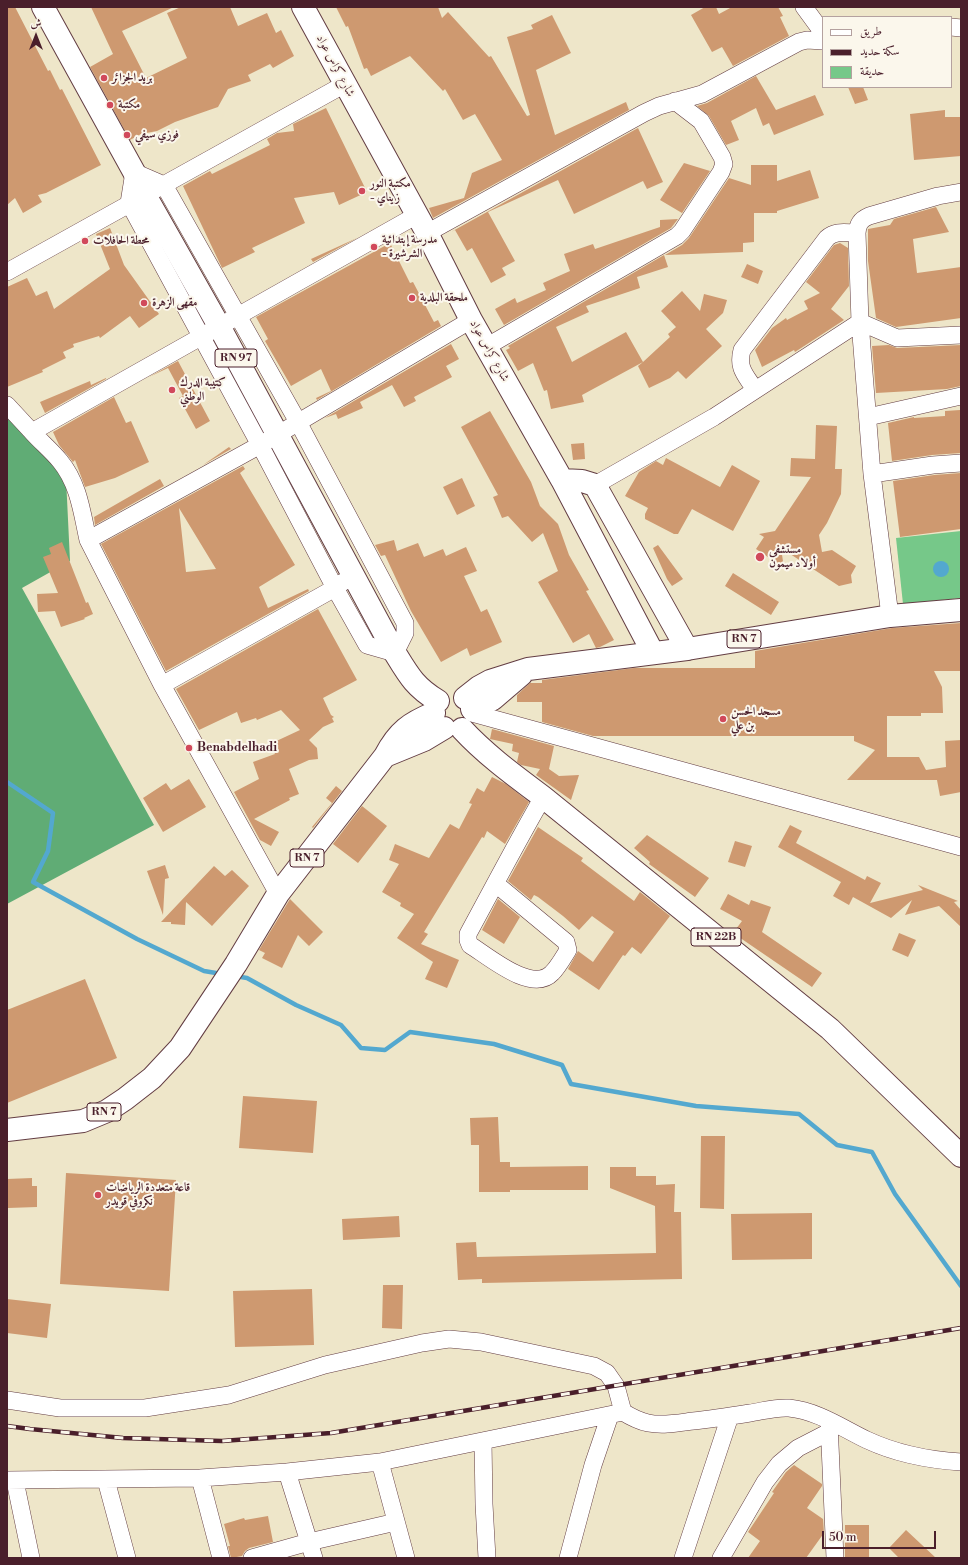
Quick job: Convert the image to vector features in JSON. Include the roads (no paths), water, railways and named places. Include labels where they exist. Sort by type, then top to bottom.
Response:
[{"type":"main road","name":"RN 97","points":[[43,7],[219,326],[269,440],[353,574],[410,679],[419,688],[455,713]]},
{"type":"main road","name":"شارع كراس عواد","points":[[303,7],[422,224],[471,320],[562,480],[652,653]]},
{"type":"main road","points":[[562,480],[582,480],[595,485],[687,649]]},
{"type":"main road","name":"RN 7","points":[[7,1130],[83,1121],[107,1111],[152,1078],[180,1048],[236,964],[278,894],[386,756],[394,740],[407,726],[455,713],[493,699],[528,669],[687,649],[890,616],[961,610]]},
{"type":"main road","name":"RN 22B","points":[[455,713],[478,745],[830,1029],[961,1156]]},
{"type":"street","points":[[804,7],[822,32]]},
{"type":"street","points":[[32,432],[219,326],[644,113],[675,101],[702,94],[798,42],[808,40],[822,41]]},
{"type":"street","points":[[7,272],[345,84]]},
{"type":"street","points":[[486,346],[677,236],[682,231],[722,172],[724,164],[722,157],[701,121],[675,101]]},
{"type":"street","points":[[890,616],[872,474],[860,322],[858,225],[861,220],[868,216],[938,196],[961,192]]},
{"type":"street","points":[[755,390],[741,366],[740,360],[742,350],[827,238],[831,234],[837,232],[857,233]]},
{"type":"street","points":[[88,540],[269,440],[471,320]]},
{"type":"street","points":[[860,322],[897,338],[961,335]]},
{"type":"street","points":[[595,485],[714,416],[860,322]]},
{"type":"street","points":[[219,326],[298,422],[405,623],[405,634],[395,653],[367,645],[335,588],[269,440]]},
{"type":"street","points":[[868,417],[961,396]]},
{"type":"street","points":[[7,405],[61,462],[72,479],[79,498],[88,540],[162,685],[278,894]]},
{"type":"street","points":[[872,474],[933,465],[961,463]]},
{"type":"street","points":[[162,685],[335,588],[353,574]]},
{"type":"street","points":[[455,713],[961,847]]},
{"type":"street","points":[[496,884],[566,942],[568,950],[552,974],[544,978],[522,977],[514,974],[470,945],[468,940],[468,934],[496,884],[507,860],[543,797]]},
{"type":"street","points":[[7,1400],[60,1408],[145,1408],[229,1395],[325,1365],[422,1343],[449,1339],[481,1342],[594,1366],[607,1372],[616,1386],[616,1414],[593,1465],[568,1558]]},
{"type":"street","points":[[31,1558],[11,1480],[200,1478],[287,1472],[380,1462],[616,1414],[649,1423],[664,1425],[789,1408],[810,1412],[829,1426],[903,1453],[933,1460],[961,1462]]},
{"type":"street","points":[[683,1558],[730,1416]]},
{"type":"street","points":[[721,1558],[765,1482],[778,1464],[829,1426]]},
{"type":"street","points":[[829,1426],[835,1558]]},
{"type":"street","points":[[483,1441],[487,1558]]},
{"type":"street","points":[[380,1462],[406,1558]]},
{"type":"street","points":[[287,1472],[314,1558]]},
{"type":"street","points":[[200,1478],[221,1558]]},
{"type":"street","points":[[106,1480],[127,1558]]},
{"type":"street","points":[[252,1558],[309,1542],[396,1522]]},
{"type":"water","points":[[938,561],[944,561],[949,566],[947,575],[944,577],[938,577],[933,572],[933,566]]},
{"type":"waterway","points":[[7,782],[53,813],[48,851],[33,882],[137,939],[204,971],[222,974]]},
{"type":"waterway","points":[[235,976],[247,978],[296,1005],[341,1025],[361,1048],[385,1050],[410,1032],[494,1044],[562,1065],[571,1084],[696,1106],[799,1114],[837,1145],[872,1152],[895,1194],[961,1286]]},
{"type":"railway","points":[[7,1426],[123,1438],[222,1441],[331,1433],[961,1328]]},
{"type":"place","name":"بريد الجزائر","points":[[104,78]]},
{"type":"place","name":"مكتبة","points":[[110,105]]},
{"type":"place","name":"فوزي سيفي","points":[[127,135]]},
{"type":"place","name":"مكتبة النور - زيناي","points":[[362,191]]},
{"type":"place","name":"محطة الحافلات","points":[[85,241]]},
{"type":"place","name":"مدرسة إبتدائية - الشرشيرة","points":[[374,247]]},
{"type":"place","name":"ملحقة البلدية","points":[[412,298]]},
{"type":"place","name":"مقهى الزهرة","points":[[144,303]]},
{"type":"place","name":"كتيبة الدرك الوطني","points":[[172,390]]},
{"type":"place","name":"مستشفى أولاد ميمون","points":[[760,557]]},
{"type":"place","name":"مسجد الحسن بن علي","points":[[723,719]]},
{"type":"place","name":"Benabdelhadi","points":[[189,748]]},
{"type":"place","name":"قاعة متعددة الرياضات نكروفي قويدر","points":[[98,1195]]}]
